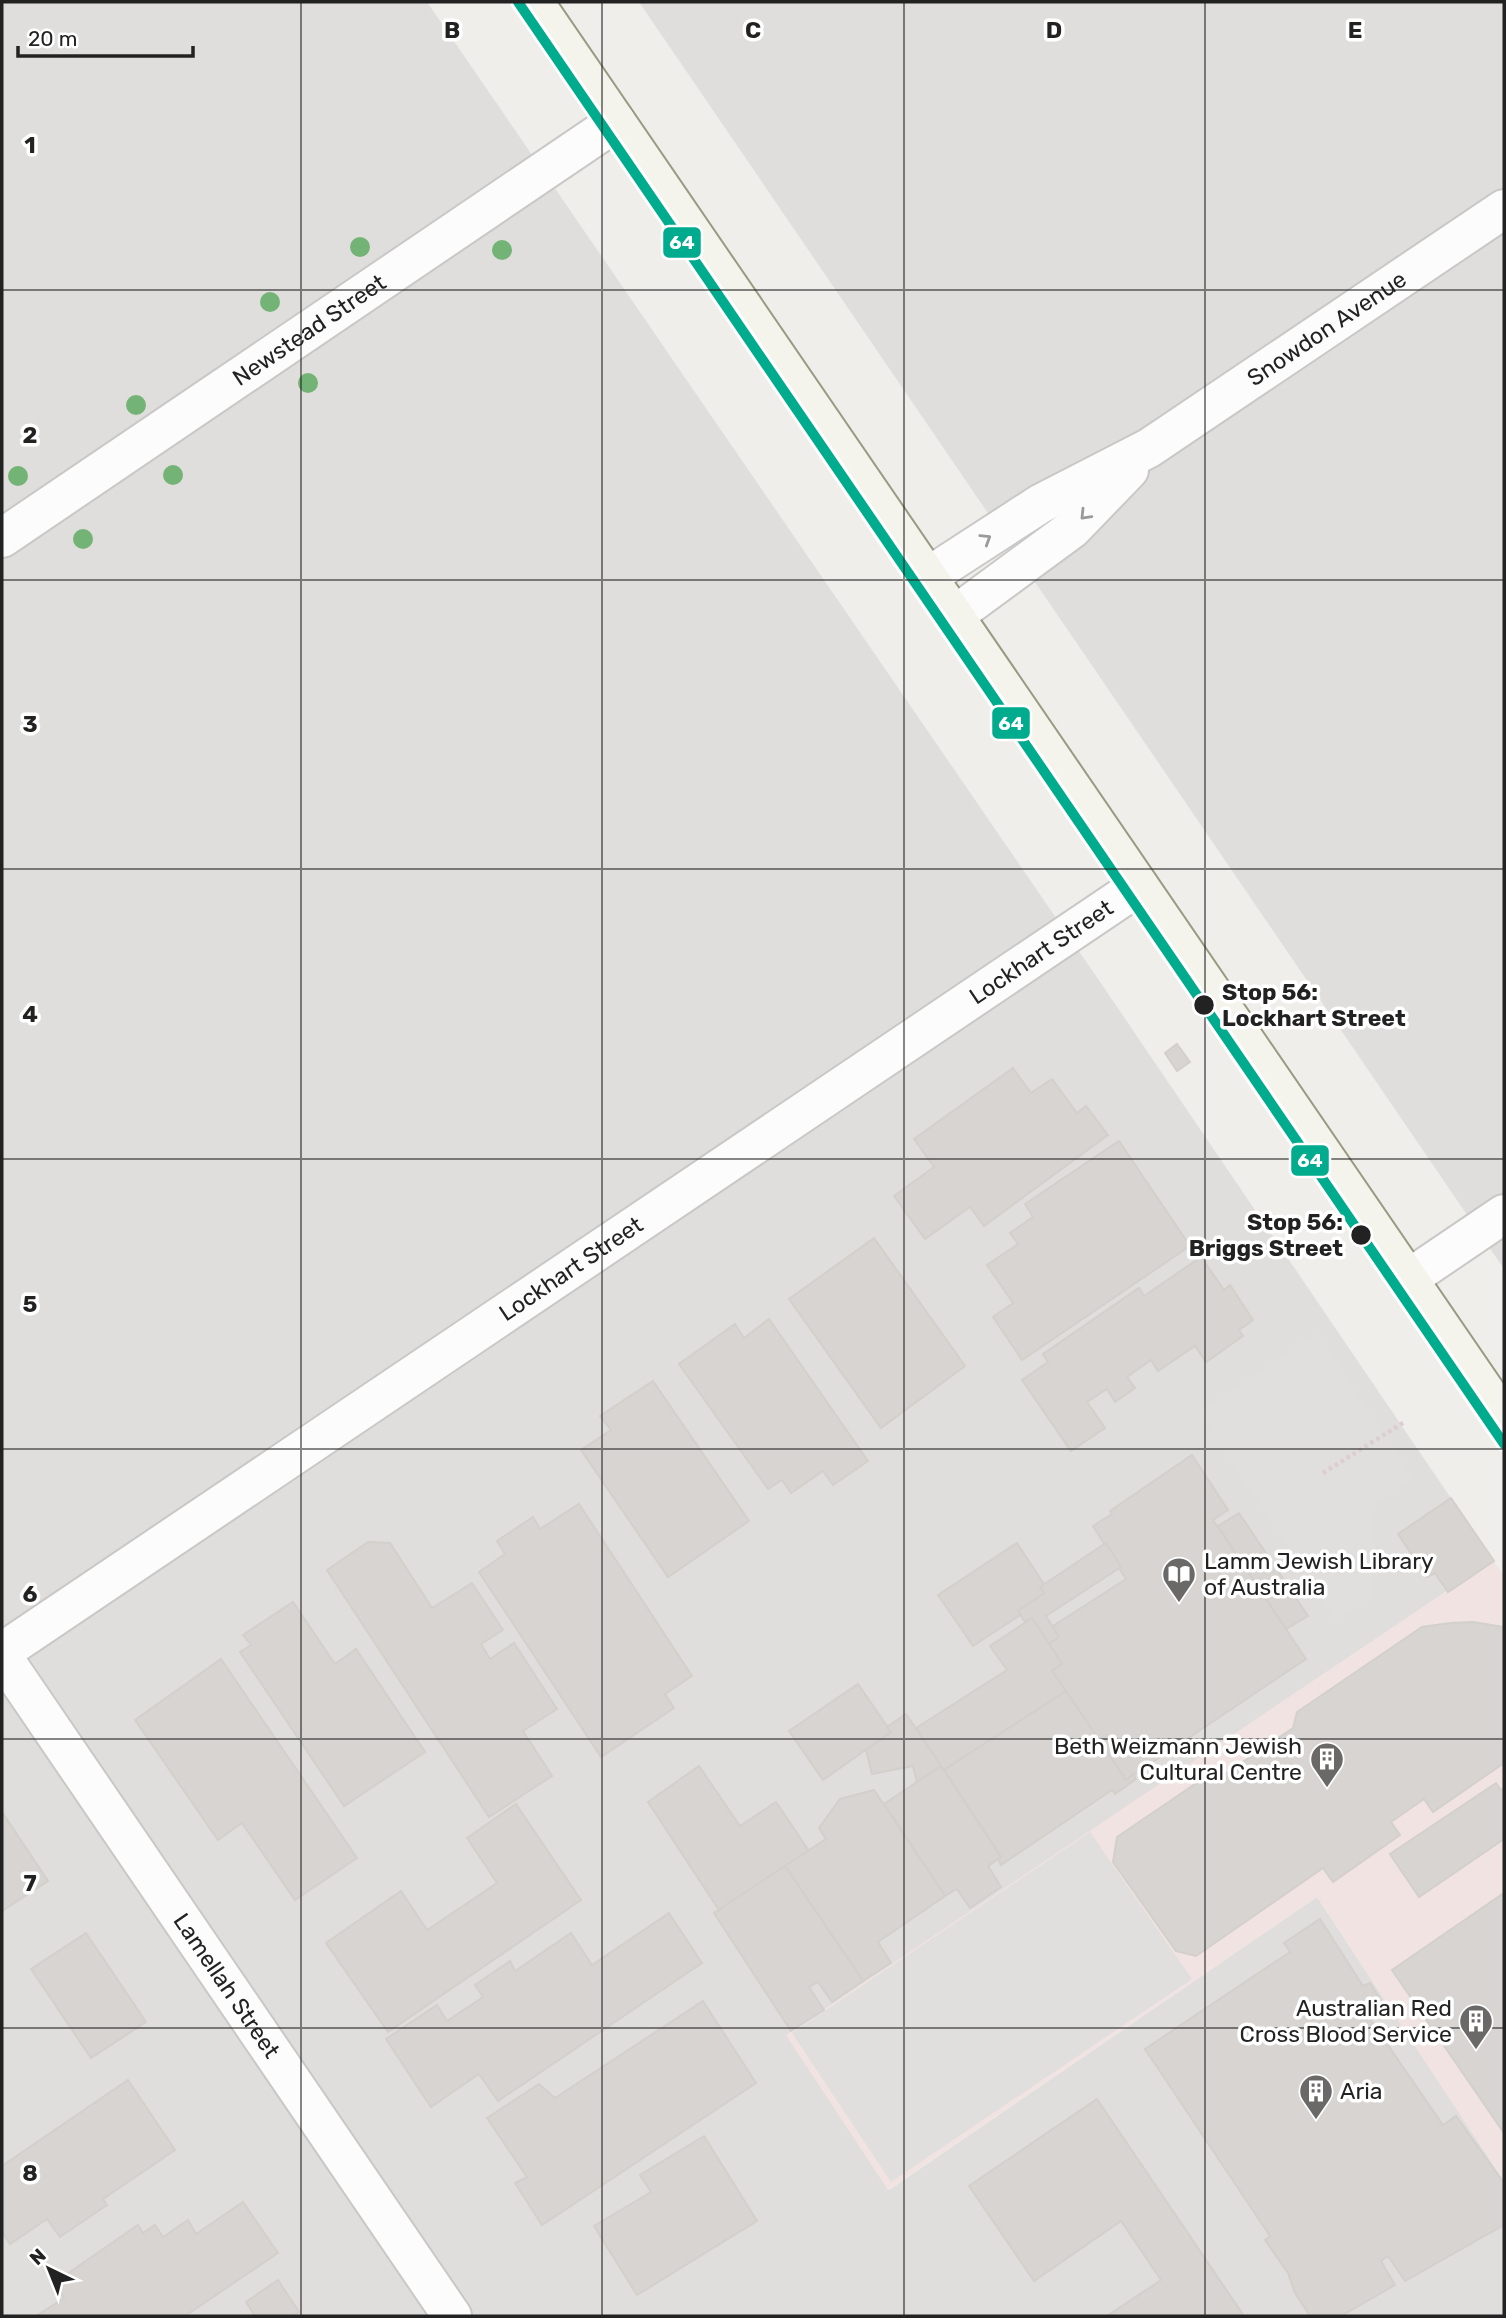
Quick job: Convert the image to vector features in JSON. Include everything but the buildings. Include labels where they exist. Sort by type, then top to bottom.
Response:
[{"type":"main road","points":[[534,2],[1504,1419]]},
{"type":"street","name":"Newstead Street","points":[[2,538],[616,122]]},
{"type":"street","name":"Snowdon Avenue","points":[[929,576],[1040,504],[1149,448],[1504,209]]},
{"type":"street","name":"Snowdon Avenue","points":[[955,615],[1072,529],[1149,448]]},
{"type":"street","name":"Lockhart Street","points":[[2,1654],[1139,886]]},
{"type":"street","points":[[1408,1279],[1504,1213]]},
{"type":"street","name":"Lamellah Street","points":[[2,1654],[452,2316]]},
{"type":"path","points":[[1323,1474],[1406,1421]]},
{"type":"shaded area","points":[[2,2],[427,2],[1096,976],[1493,1560],[787,2036],[889,2190],[1317,1897],[1504,2181],[1504,2316],[2,2316]]},
{"type":"shaded area","points":[[639,2],[1504,2],[1504,1269]]},
{"type":"shaded area","points":[[1317,1333],[1413,1478],[1375,1503],[1373,1596],[1336,1620],[1199,1412]]},
{"type":"shaded area","points":[[1493,1560],[1504,1576],[1504,2181],[1317,1897],[888,2190],[786,2035]]},
{"type":"shaded area","points":[[1090,1832],[1192,1979],[891,2182],[792,2033]]},
{"type":"transit line","name":"64","points":[[518,2],[1504,1444]]},
{"type":"place","name":"Stop 56: Lockhart Street","points":[[1204,1005]]},
{"type":"place","name":"Stop 56: Briggs Street","points":[[1361,1235]]},
{"type":"place","name":"Lamm Jewish Library of Australia","points":[[1179,1604]]},
{"type":"place","name":"Beth Weizmann Jewish Cultural Centre","points":[[1327,1789]]},
{"type":"place","name":"Australian Red Cross Blood Service","points":[[1476,2051]]},
{"type":"place","name":"Aria","points":[[1316,2121]]}]
